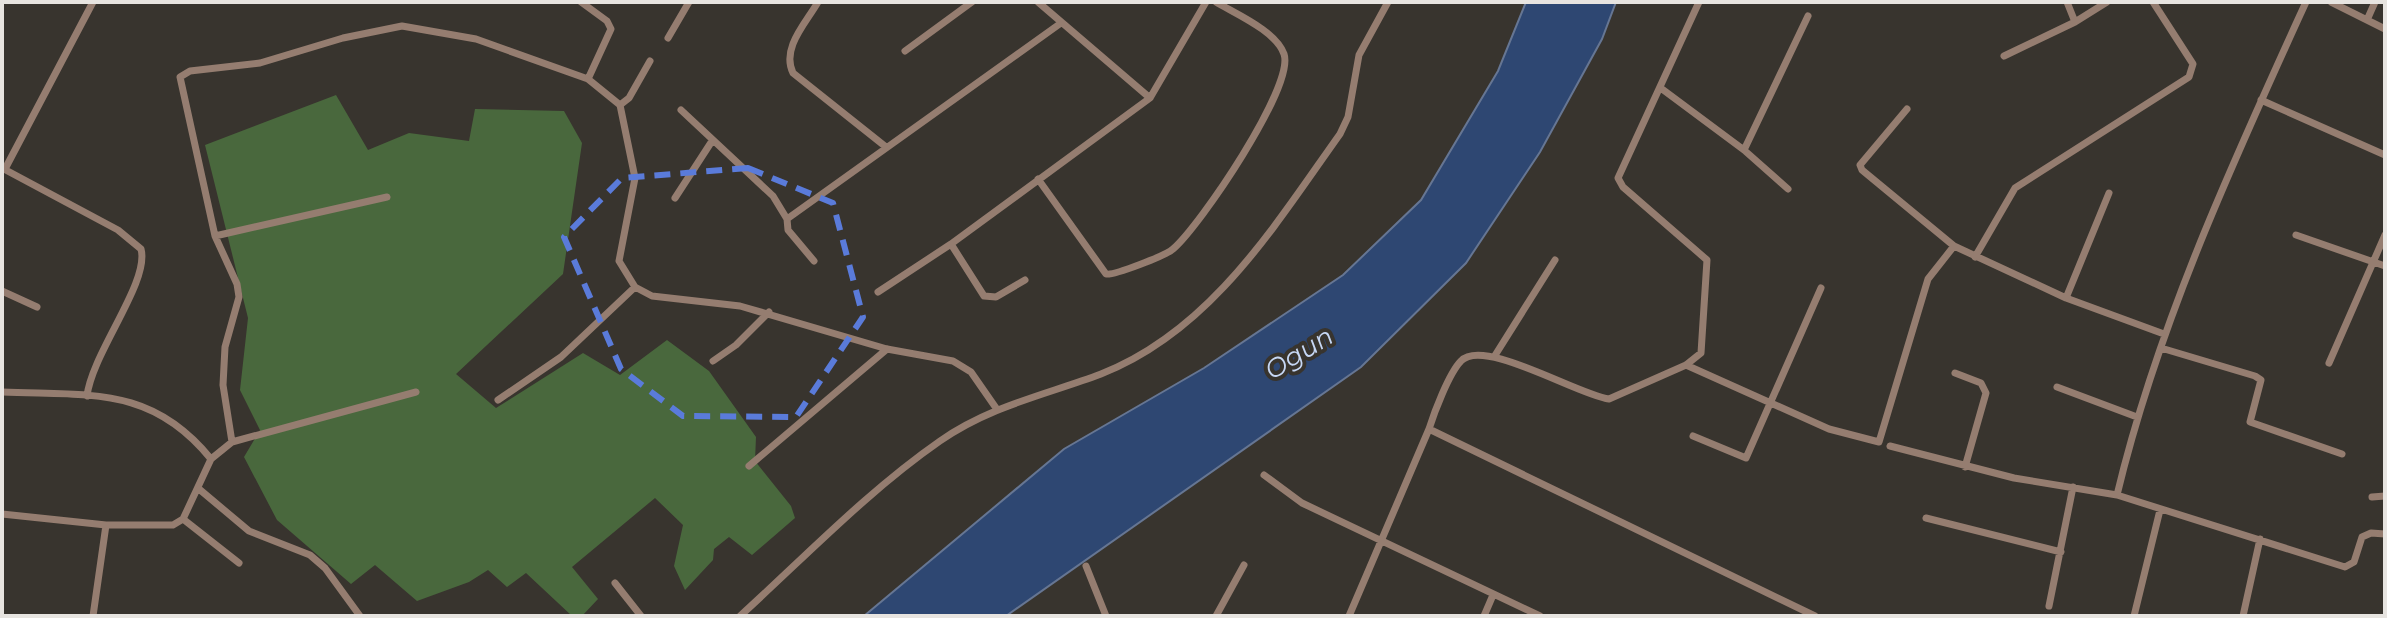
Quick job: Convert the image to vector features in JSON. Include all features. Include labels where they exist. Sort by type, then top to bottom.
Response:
[{"type":"street","points":[[87,396],[97,359],[142,267],[141,249],[118,230],[4,168],[93,2]]},
{"type":"street","points":[[581,2],[607,21],[611,29],[588,79]]},
{"type":"street","points":[[668,38],[689,2]]},
{"type":"street","points":[[818,2],[791,48],[789,64],[793,73],[886,147]]},
{"type":"street","points":[[905,51],[972,2]]},
{"type":"street","points":[[1038,2],[1150,98]]},
{"type":"street","points":[[878,292],[951,244],[1150,98],[1206,2]]},
{"type":"street","points":[[1038,179],[1106,274],[1116,275],[1171,252],[1217,195],[1253,139],[1276,92],[1285,60],[1279,44],[1216,2]]},
{"type":"street","points":[[740,616],[812,548],[938,442],[996,408],[1101,374],[1188,324],[1249,262],[1340,134],[1348,117],[1359,55],[1388,2]]},
{"type":"street","points":[[1349,616],[1462,359],[1494,357],[1609,399],[1697,358],[1703,346],[1709,265],[1702,255],[1623,187],[1618,178],[1662,89],[1699,2]]},
{"type":"street","points":[[2067,2],[2075,22]]},
{"type":"street","points":[[2004,56],[2075,22],[2107,2]]},
{"type":"street","points":[[1975,257],[2006,198],[2015,188],[2189,77],[2193,64],[2153,2]]},
{"type":"street","points":[[2117,495],[2137,417],[2164,334],[2261,100],[2306,2]]},
{"type":"street","points":[[2331,2],[2385,29]]},
{"type":"street","points":[[2367,20],[2375,2]]},
{"type":"street","points":[[1744,150],[1808,16]]},
{"type":"street","points":[[787,219],[1061,23]]},
{"type":"street","points":[[232,442],[223,385],[225,347],[239,297],[237,284],[215,236],[180,83],[184,72],[260,63],[331,41],[402,26],[476,39],[588,79],[620,105],[635,178],[619,261],[635,287],[652,296],[709,300],[769,312],[887,349],[962,364],[996,408]]},
{"type":"street","points":[[620,105],[629,98],[650,61]]},
{"type":"street","points":[[1662,89],[1744,150],[1788,189]]},
{"type":"street","points":[[2261,100],[2385,155]]},
{"type":"street","points":[[1907,109],[1860,165],[1862,170],[1954,246],[2066,298],[2164,334]]},
{"type":"street","points":[[681,110],[773,196],[787,219],[788,230],[814,261]]},
{"type":"street","points":[[675,198],[712,141]]},
{"type":"street","points":[[2066,298],[2109,193]]},
{"type":"street","points":[[215,236],[387,197]]},
{"type":"street","points":[[2296,235],[2385,266]]},
{"type":"street","points":[[2329,363],[2385,235]]},
{"type":"street","points":[[951,244],[984,296],[996,297],[1025,280]]},
{"type":"street","points":[[1686,365],[1829,429],[1879,442],[1928,279],[1954,246]]},
{"type":"street","points":[[1494,357],[1555,260]]},
{"type":"street","points":[[498,400],[561,357],[635,287]]},
{"type":"street","points":[[1693,436],[1744,459],[1821,288]]},
{"type":"street","points":[[2,291],[37,307]]},
{"type":"street","points":[[713,361],[736,345],[769,312]]},
{"type":"street","points":[[2161,348],[2255,376],[2261,380],[2262,387],[2250,422],[2342,454]]},
{"type":"street","points":[[749,466],[887,349]]},
{"type":"street","points":[[1955,373],[1981,383],[1986,393],[1965,467]]},
{"type":"street","points":[[2057,387],[2137,417]]},
{"type":"street","points":[[2,392],[127,400],[154,409],[187,431],[211,459]]},
{"type":"street","points":[[2,514],[106,525],[173,525],[183,519],[211,459],[232,442],[416,392]]},
{"type":"street","points":[[1429,429],[1815,616]]},
{"type":"street","points":[[1890,446],[1965,467],[2117,495],[2345,567],[2354,562],[2362,537],[2371,533],[2385,534]]},
{"type":"street","points":[[1264,475],[1302,503],[1540,616]]},
{"type":"street","points":[[2049,606],[2073,487]]},
{"type":"street","points":[[199,489],[249,531],[310,555],[325,568],[360,616]]},
{"type":"street","points":[[2372,497],[2385,496]]},
{"type":"street","points":[[2134,616],[2160,510]]},
{"type":"street","points":[[1926,518],[2061,552]]},
{"type":"street","points":[[183,519],[239,563]]},
{"type":"street","points":[[93,616],[106,525]]},
{"type":"street","points":[[2243,616],[2260,539]]},
{"type":"street","points":[[1216,616],[1244,565]]},
{"type":"street","points":[[1086,566],[1106,616]]},
{"type":"street","points":[[615,583],[641,616]]},
{"type":"street","points":[[1484,616],[1493,595]]},
{"type":"highlighted area","points":[[748,168],[833,203],[863,317],[796,417],[683,416],[621,369],[564,237],[622,178]]},
{"type":"green space","points":[[336,95],[368,150],[409,133],[469,141],[475,109],[564,111],[582,143],[563,274],[456,374],[496,408],[583,353],[620,375],[667,340],[709,371],[756,437],[755,461],[791,506],[795,518],[752,555],[729,537],[714,549],[713,560],[685,590],[674,566],[683,525],[655,498],[572,567],[598,599],[582,616],[572,616],[526,573],[507,587],[488,570],[469,582],[417,601],[375,565],[351,584],[277,520],[244,457],[260,430],[240,390],[248,318],[205,145]]},
{"type":"water","name":"Ogun","points":[[1526,2],[1616,2],[1602,39],[1540,152],[1466,263],[1361,367],[1006,616],[864,616],[1064,449],[1204,368],[1343,275],[1421,200],[1498,71]]}]
